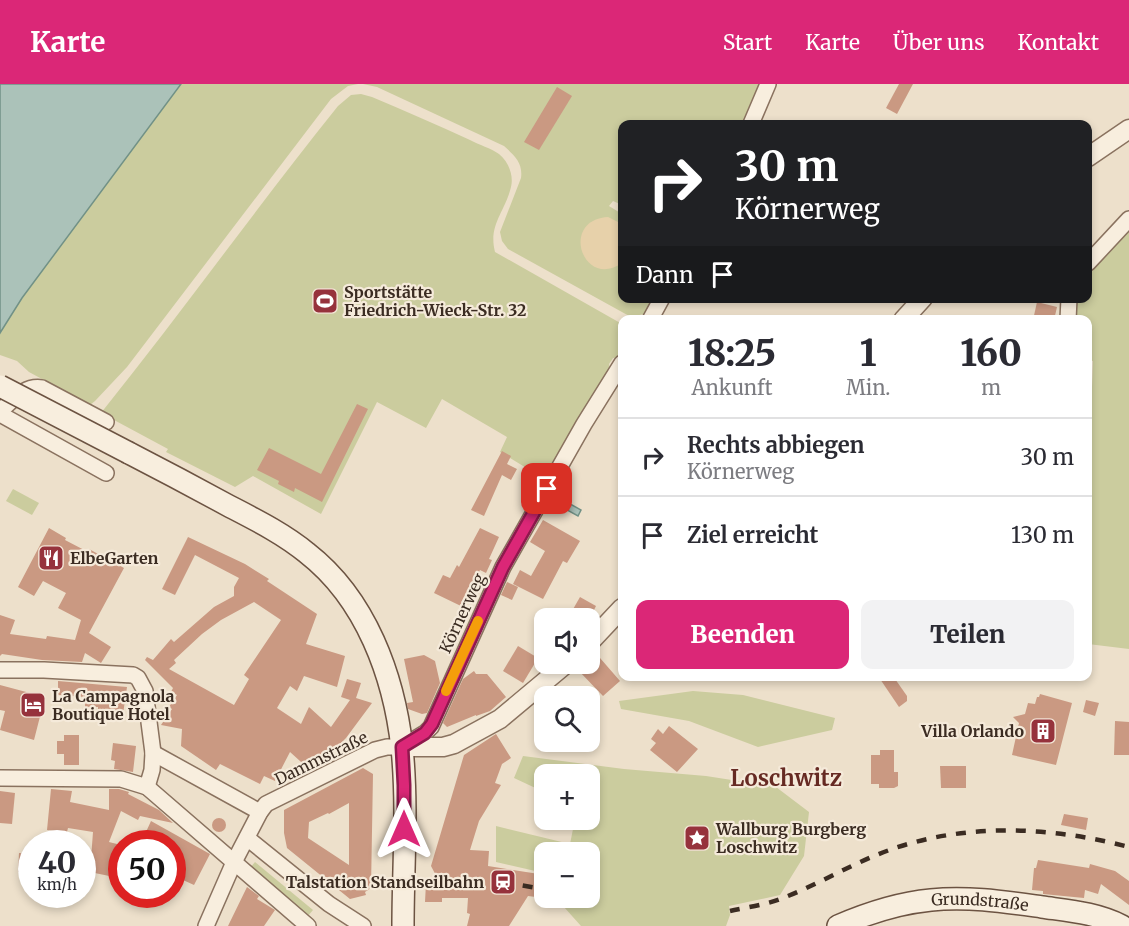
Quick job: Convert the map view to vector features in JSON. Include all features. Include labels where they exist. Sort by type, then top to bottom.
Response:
[{"type":"main road","points":[[0,386],[285,537],[309,554],[334,578],[355,604],[376,647],[393,703],[402,747],[404,926]]},
{"type":"main road","name":"Grundstraße","points":[[838,926],[882,909],[931,900],[953,899],[1093,914],[1122,926]]},
{"type":"street","points":[[753,120],[768,84]]},
{"type":"street","points":[[1092,154],[1129,129]]},
{"type":"street","points":[[1092,259],[1129,219]]},
{"type":"street","points":[[908,315],[918,303]]},
{"type":"street","name":"Körnerweg","points":[[402,747],[425,733],[432,724],[503,567],[584,424],[618,369]]},
{"type":"street","points":[[106,422],[42,388],[33,386],[0,412],[106,473]]},
{"type":"street","points":[[83,410],[99,404]]},
{"type":"street","points":[[600,631],[618,612]]},
{"type":"street","points":[[0,670],[133,675],[138,678],[145,691],[153,753],[147,787]]},
{"type":"street","points":[[402,747],[443,747],[454,744],[500,718],[554,674]]},
{"type":"street","name":"Dammstraße","points":[[260,812],[266,804],[375,750],[402,747]]},
{"type":"street","points":[[153,753],[260,812],[234,862],[206,926]]},
{"type":"street","points":[[0,778],[121,779],[147,787],[308,926]]},
{"type":"street","points":[[247,838],[329,904],[363,926]]},
{"type":"green space","points":[[181,84],[358,84],[348,86],[331,99],[127,367],[90,405],[29,372],[17,361],[0,355],[0,333],[22,298]]},
{"type":"green space","points":[[363,84],[762,84],[746,120],[618,120],[618,203],[613,201],[609,206],[618,212],[618,303],[655,303],[648,313],[640,315],[627,315],[508,249],[502,241],[500,232],[521,178],[521,168],[512,153],[504,146],[377,87]]},
{"type":"green space","name":"Sportstätte Friedrich-Wieck-Str. 32","points":[[361,94],[372,97],[499,154],[510,169],[512,182],[495,226],[493,242],[495,252],[618,322],[618,357],[613,358],[609,364],[611,374],[546,480],[500,452],[507,437],[442,399],[426,428],[377,402],[321,514],[253,476],[235,487],[166,452],[168,449],[101,413],[278,182],[338,106],[351,95]]},
{"type":"green space","points":[[1129,229],[1129,649],[1092,644],[1092,315],[1074,315],[1075,303],[1092,303],[1092,267]]},
{"type":"green space","points":[[13,489],[39,503],[32,515],[6,501]]},
{"type":"green space","points":[[693,691],[743,695],[835,718],[832,730],[758,747],[689,721],[621,709],[619,701]]},
{"type":"green space","points":[[523,756],[585,764],[534,764],[534,787],[514,778]]},
{"type":"green space","points":[[600,766],[706,776],[776,787],[809,812],[804,856],[780,895],[729,906],[730,915],[726,926],[581,926],[565,908],[600,908],[600,842],[570,842],[573,830],[600,830]]},
{"type":"green space","points":[[496,826],[562,842],[534,842],[534,871],[496,862]]},
{"type":"green space","points":[[255,862],[313,910],[307,917],[250,868]]},
{"type":"sand","points":[[608,217],[618,222],[618,265],[608,269],[596,268],[582,251],[581,240],[584,229],[593,221]]},
{"type":"shaded area","points":[[0,84],[181,84],[22,298],[0,333]]},
{"type":"shaded area","points":[[563,500],[581,510],[578,516],[560,506]]},
{"type":"building","points":[[899,84],[913,84],[897,114],[886,108]]},
{"type":"building","points":[[557,87],[572,96],[539,150],[524,142]]},
{"type":"building","points":[[1037,303],[1057,307],[1055,315],[1034,315]]},
{"type":"building","points":[[357,404],[368,409],[322,502],[295,488],[294,492],[257,470],[269,448],[321,474]]},
{"type":"building","points":[[502,451],[511,456],[507,464],[517,469],[511,480],[502,475],[484,516],[471,510]]},
{"type":"building","points":[[543,520],[580,541],[567,563],[563,561],[543,599],[513,584],[520,570],[531,576],[545,551],[530,542]]},
{"type":"building","points":[[49,528],[66,538],[65,540],[88,552],[89,549],[124,568],[89,633],[111,647],[101,663],[85,653],[82,662],[42,660],[2,654],[0,656],[0,615],[15,620],[10,634],[75,640],[81,620],[58,608],[66,593],[43,581],[34,596],[18,587]]},
{"type":"building","points":[[480,528],[499,537],[489,559],[492,560],[486,573],[480,570],[463,607],[434,593],[443,575],[450,578],[457,565],[459,567]]},
{"type":"building","points":[[188,537],[245,564],[317,614],[306,644],[345,656],[337,687],[304,676],[297,691],[290,686],[277,708],[301,724],[309,707],[331,727],[350,700],[341,697],[347,679],[361,683],[356,698],[372,703],[346,738],[319,765],[310,770],[290,752],[275,781],[264,776],[260,784],[220,764],[216,770],[181,746],[182,729],[161,725],[172,709],[169,707],[177,695],[171,692],[173,688],[145,660],[147,657],[153,660],[171,639],[174,642],[214,607],[234,596],[234,587],[239,578],[195,555],[175,595],[162,589]],"holes":[[[254,602],[281,620],[244,675],[249,679],[234,705],[169,669],[176,663],[174,660],[202,634],[221,620]]]},
{"type":"building","points":[[507,582],[518,587],[512,600],[501,595]]},
{"type":"building","points":[[580,597],[596,606],[595,608],[574,608]]},
{"type":"building","points":[[518,646],[534,656],[534,665],[523,683],[503,671]]},
{"type":"building","points":[[424,655],[435,661],[440,683],[427,713],[422,714],[408,709],[407,703],[413,702],[404,659]]},
{"type":"building","points":[[600,658],[620,681],[603,696],[600,693],[600,686],[593,686],[582,674],[600,674]]},
{"type":"building","points":[[474,671],[476,674],[487,674],[506,697],[490,711],[447,727],[443,723],[463,679]]},
{"type":"building","points":[[58,681],[127,687],[123,714],[119,714],[119,718],[98,715],[98,707],[85,707],[85,697],[58,695]]},
{"type":"building","points":[[881,681],[896,681],[907,696],[907,701],[899,707]]},
{"type":"building","points":[[0,685],[45,697],[34,740],[0,730],[5,711],[0,710]]},
{"type":"building","name":"Villa Orlando","points":[[1040,694],[1072,703],[1056,765],[1012,755],[1019,723],[1013,717],[1025,714],[1028,703],[1035,704]]},
{"type":"building","points":[[1086,700],[1099,703],[1095,716],[1083,712]]},
{"type":"building","points":[[1115,721],[1129,722],[1129,755],[1114,755]]},
{"type":"building","points":[[669,726],[698,749],[677,772],[650,750],[656,743],[651,739],[658,729],[663,734]]},
{"type":"building","points":[[496,734],[511,758],[502,764],[495,783],[501,785],[479,821],[470,850],[489,851],[488,866],[534,873],[534,897],[528,896],[509,926],[467,926],[470,914],[467,913],[468,898],[442,898],[442,902],[425,902],[426,883],[440,883],[431,866],[464,755]]},
{"type":"building","points":[[64,735],[79,735],[79,765],[64,765],[64,754],[57,754],[57,741],[64,741]]},
{"type":"building","points":[[113,743],[136,746],[133,772],[114,769],[115,761],[111,760]]},
{"type":"building","points":[[880,750],[894,750],[894,772],[898,772],[898,786],[894,788],[879,788],[879,784],[871,784],[871,755],[880,755]]},
{"type":"building","points":[[940,766],[966,766],[966,788],[941,788]]},
{"type":"building","points":[[363,768],[373,774],[371,888],[365,892],[366,895],[350,899],[287,848],[284,833],[284,810]],"holes":[[[349,803],[349,865],[308,838],[309,822]]]},
{"type":"building","points":[[51,789],[72,791],[70,802],[109,810],[109,789],[119,789],[129,792],[128,794],[159,810],[173,823],[140,816],[138,820],[121,811],[114,830],[108,830],[108,876],[96,873],[96,830],[68,828],[68,830],[47,830]]},
{"type":"building","points":[[0,791],[15,793],[12,824],[0,823]]},
{"type":"building","points":[[1064,814],[1088,818],[1086,830],[1061,825]]},
{"type":"building","points":[[216,818],[222,818],[226,825],[222,832],[216,832],[212,828],[212,822]]},
{"type":"building","points":[[151,821],[167,830],[147,830]]},
{"type":"building","points":[[186,841],[210,854],[194,885],[186,881]]},
{"type":"building","points":[[1038,860],[1089,868],[1090,864],[1115,871],[1129,881],[1129,905],[1101,884],[1098,894],[1085,890],[1084,898],[1043,894],[1043,891],[1032,890],[1034,868]]},
{"type":"building","points":[[247,887],[259,896],[257,899],[275,910],[264,926],[228,926]]},
{"type":"railway","points":[[730,911],[777,900],[874,856],[936,837],[1000,830],[1033,831],[1065,834],[1129,847]]},
{"type":"railway","points":[[503,882],[534,887]]},
{"type":"slow traffic","points":[[446,691],[478,621]]},
{"type":"place","name":"Sportstätte Friedrich-Wieck-Str. 32","points":[[325,301]]},
{"type":"place","name":"ElbeGarten","points":[[51,558]]},
{"type":"place","name":"La Campagnola Boutique Hotel","points":[[33,705]]},
{"type":"place","name":"Villa Orlando","points":[[1043,731]]},
{"type":"place","name":"Wallburg Burgberg Loschwitz","points":[[697,838]]},
{"type":"place","name":"Talstation Standseilbahn","points":[[503,882]]},
{"type":"district","name":"Loschwitz","points":[[786,778]]},
{"type":"route","points":[[404,829],[402,747],[425,733],[432,724],[503,567],[547,489]]}]
